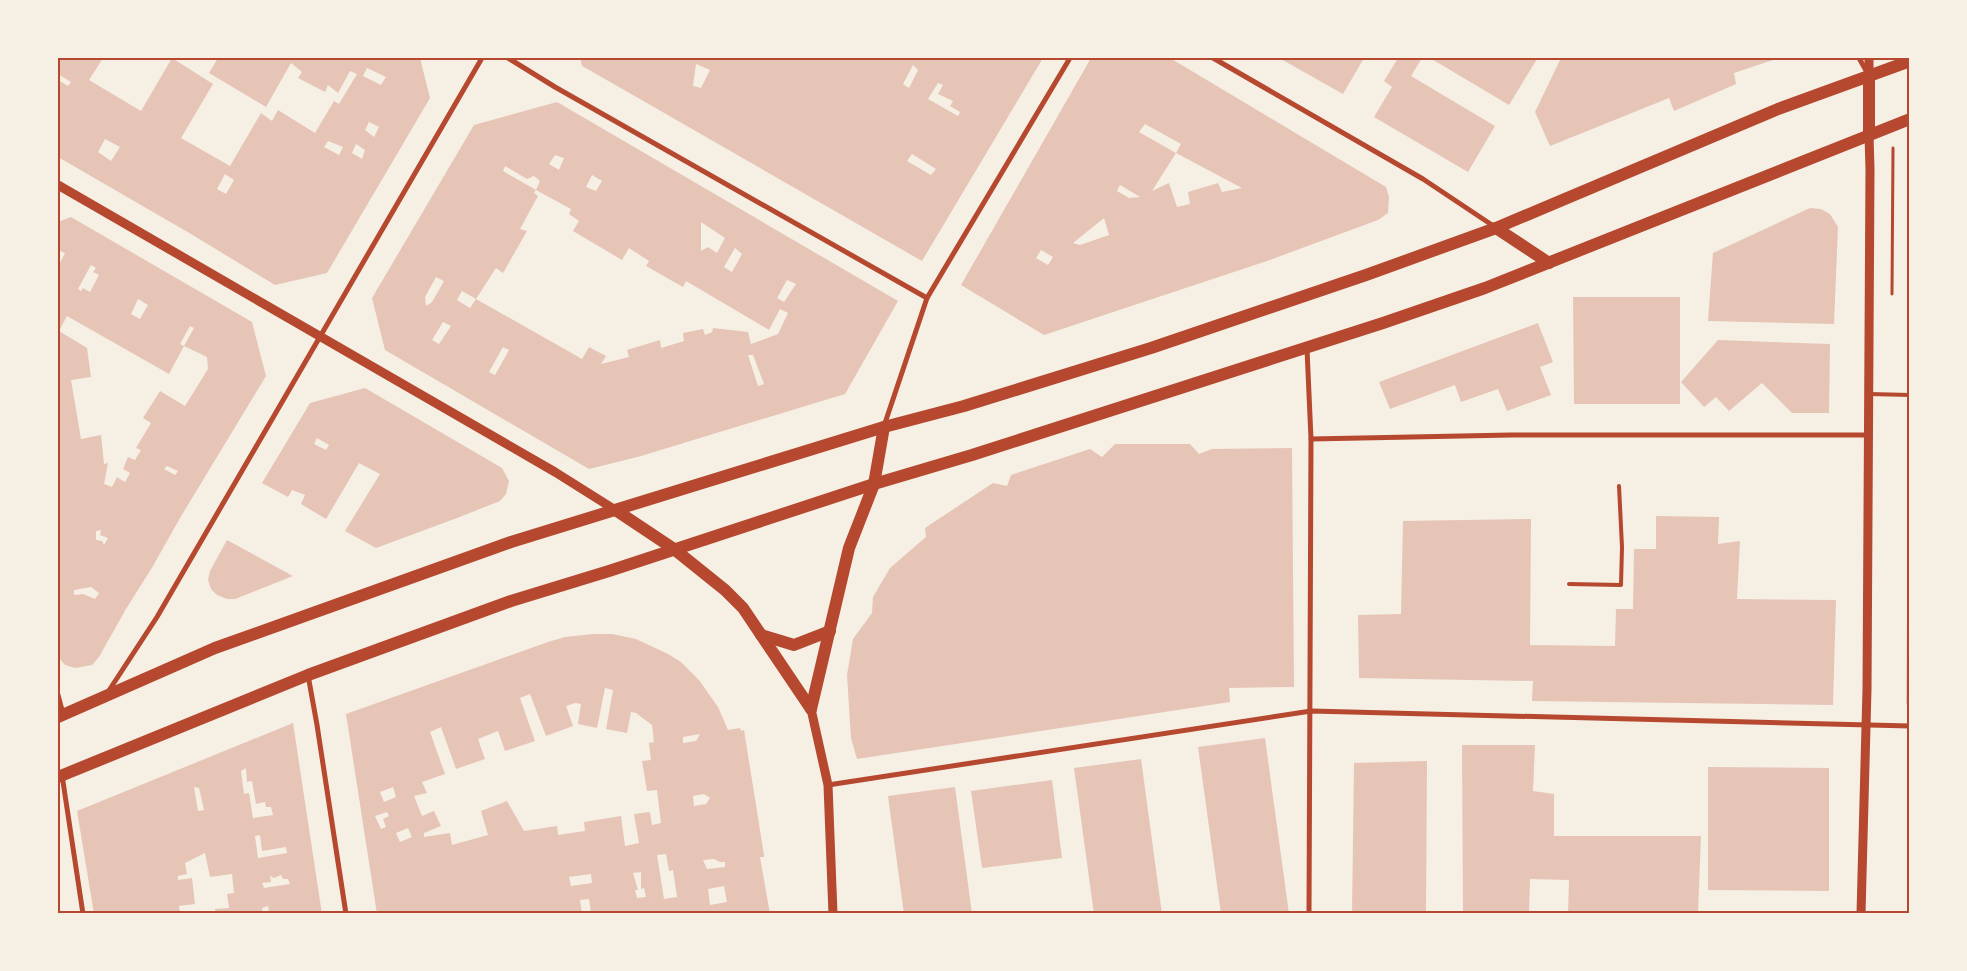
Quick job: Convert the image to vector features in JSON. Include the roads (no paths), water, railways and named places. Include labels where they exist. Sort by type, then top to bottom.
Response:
[{"type":"main road","points":[[60,715],[228,643],[511,542],[617,511],[884,427],[964,406],[1150,348],[1366,275],[1496,228],[1778,109],[1910,61]]},
{"type":"main road","points":[[1869,77],[1869,135]]},
{"type":"main road","points":[[60,776],[308,675],[510,600],[609,572],[874,484],[972,455],[1306,348],[1485,288],[1910,119]]},
{"type":"main road","points":[[1496,228],[1549,263]]},
{"type":"main road","points":[[811,710],[849,548],[874,484],[884,427]]},
{"type":"main road","points":[[617,511],[674,549],[725,590],[744,608],[811,710]]},
{"type":"main road","points":[[761,635],[794,645],[830,631]]},
{"type":"street","points":[[106,695],[156,617],[482,58]]},
{"type":"street","points":[[508,58],[555,87],[927,298]]},
{"type":"street","points":[[884,427],[927,298],[1070,58]]},
{"type":"street","points":[[1213,58],[1423,179],[1496,228]]},
{"type":"street","points":[[1859,58],[1869,77]]},
{"type":"street","points":[[1869,58],[1869,77]]},
{"type":"street","points":[[1861,914],[1867,689],[1869,135]]},
{"type":"street","points":[[58,185],[555,472],[617,511]]},
{"type":"street","points":[[1306,348],[1311,439],[1309,914]]},
{"type":"street","points":[[1311,439],[1512,435],[1868,435]]},
{"type":"street","points":[[308,675],[318,725],[346,914]]},
{"type":"street","points":[[58,695],[60,715]]},
{"type":"street","points":[[811,710],[828,785],[833,914]]},
{"type":"street","points":[[828,785],[1311,711],[1910,726]]},
{"type":"street","points":[[60,776],[83,914]]},
{"type":"lane","points":[[1869,394],[1910,395]]},
{"type":"lane","points":[[1569,584],[1621,585],[1622,547],[1619,486]]}]
